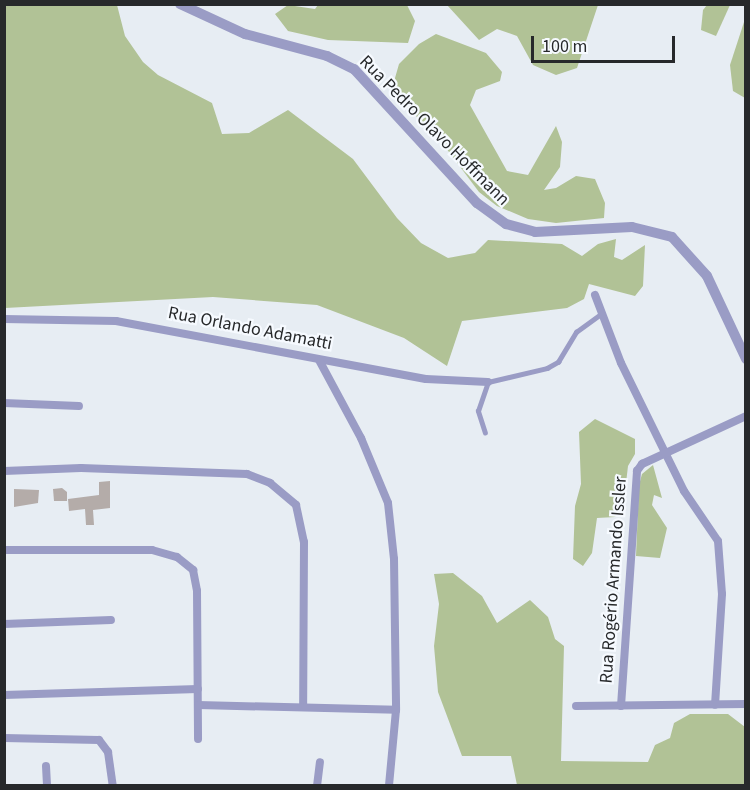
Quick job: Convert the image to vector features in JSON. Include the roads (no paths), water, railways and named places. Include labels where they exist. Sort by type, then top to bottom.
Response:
[{"type":"street","name":"Rua Pedro Olavo Hoffmann","points":[[180,4],[245,34],[327,56],[354,69],[477,203],[506,224],[535,232],[632,227],[672,237],[707,276],[746,359]]},
{"type":"street","points":[[595,295],[600,314],[684,491],[718,541],[722,557],[715,705]]},
{"type":"street","name":"Rua Orlando Adamatti","points":[[4,319],[116,321],[426,379],[488,382]]},
{"type":"street","points":[[319,360],[365,448],[388,503],[394,559],[396,710],[389,786]]},
{"type":"street","points":[[4,403],[79,406]]},
{"type":"street","name":"Rua Rogério Armando Issler","points":[[621,706],[635,478],[642,464],[746,416]]},
{"type":"street","points":[[4,471],[81,468],[247,474],[270,483],[296,505],[304,542],[303,706]]},
{"type":"street","points":[[4,550],[152,550],[177,557],[193,570],[197,591],[198,739]]},
{"type":"street","points":[[4,624],[111,620]]},
{"type":"street","points":[[4,695],[198,689]]},
{"type":"street","points":[[576,706],[746,704]]},
{"type":"street","points":[[198,705],[396,710]]},
{"type":"street","points":[[4,738],[99,740],[108,752],[113,786]]},
{"type":"street","points":[[317,786],[320,762]]},
{"type":"street","points":[[46,766],[47,786]]},
{"type":"lane","name":"Rua Orlando Adamatti","points":[[488,382],[558,362],[576,332],[600,314]]},
{"type":"lane","points":[[485,433],[478,411],[488,382]]}]
